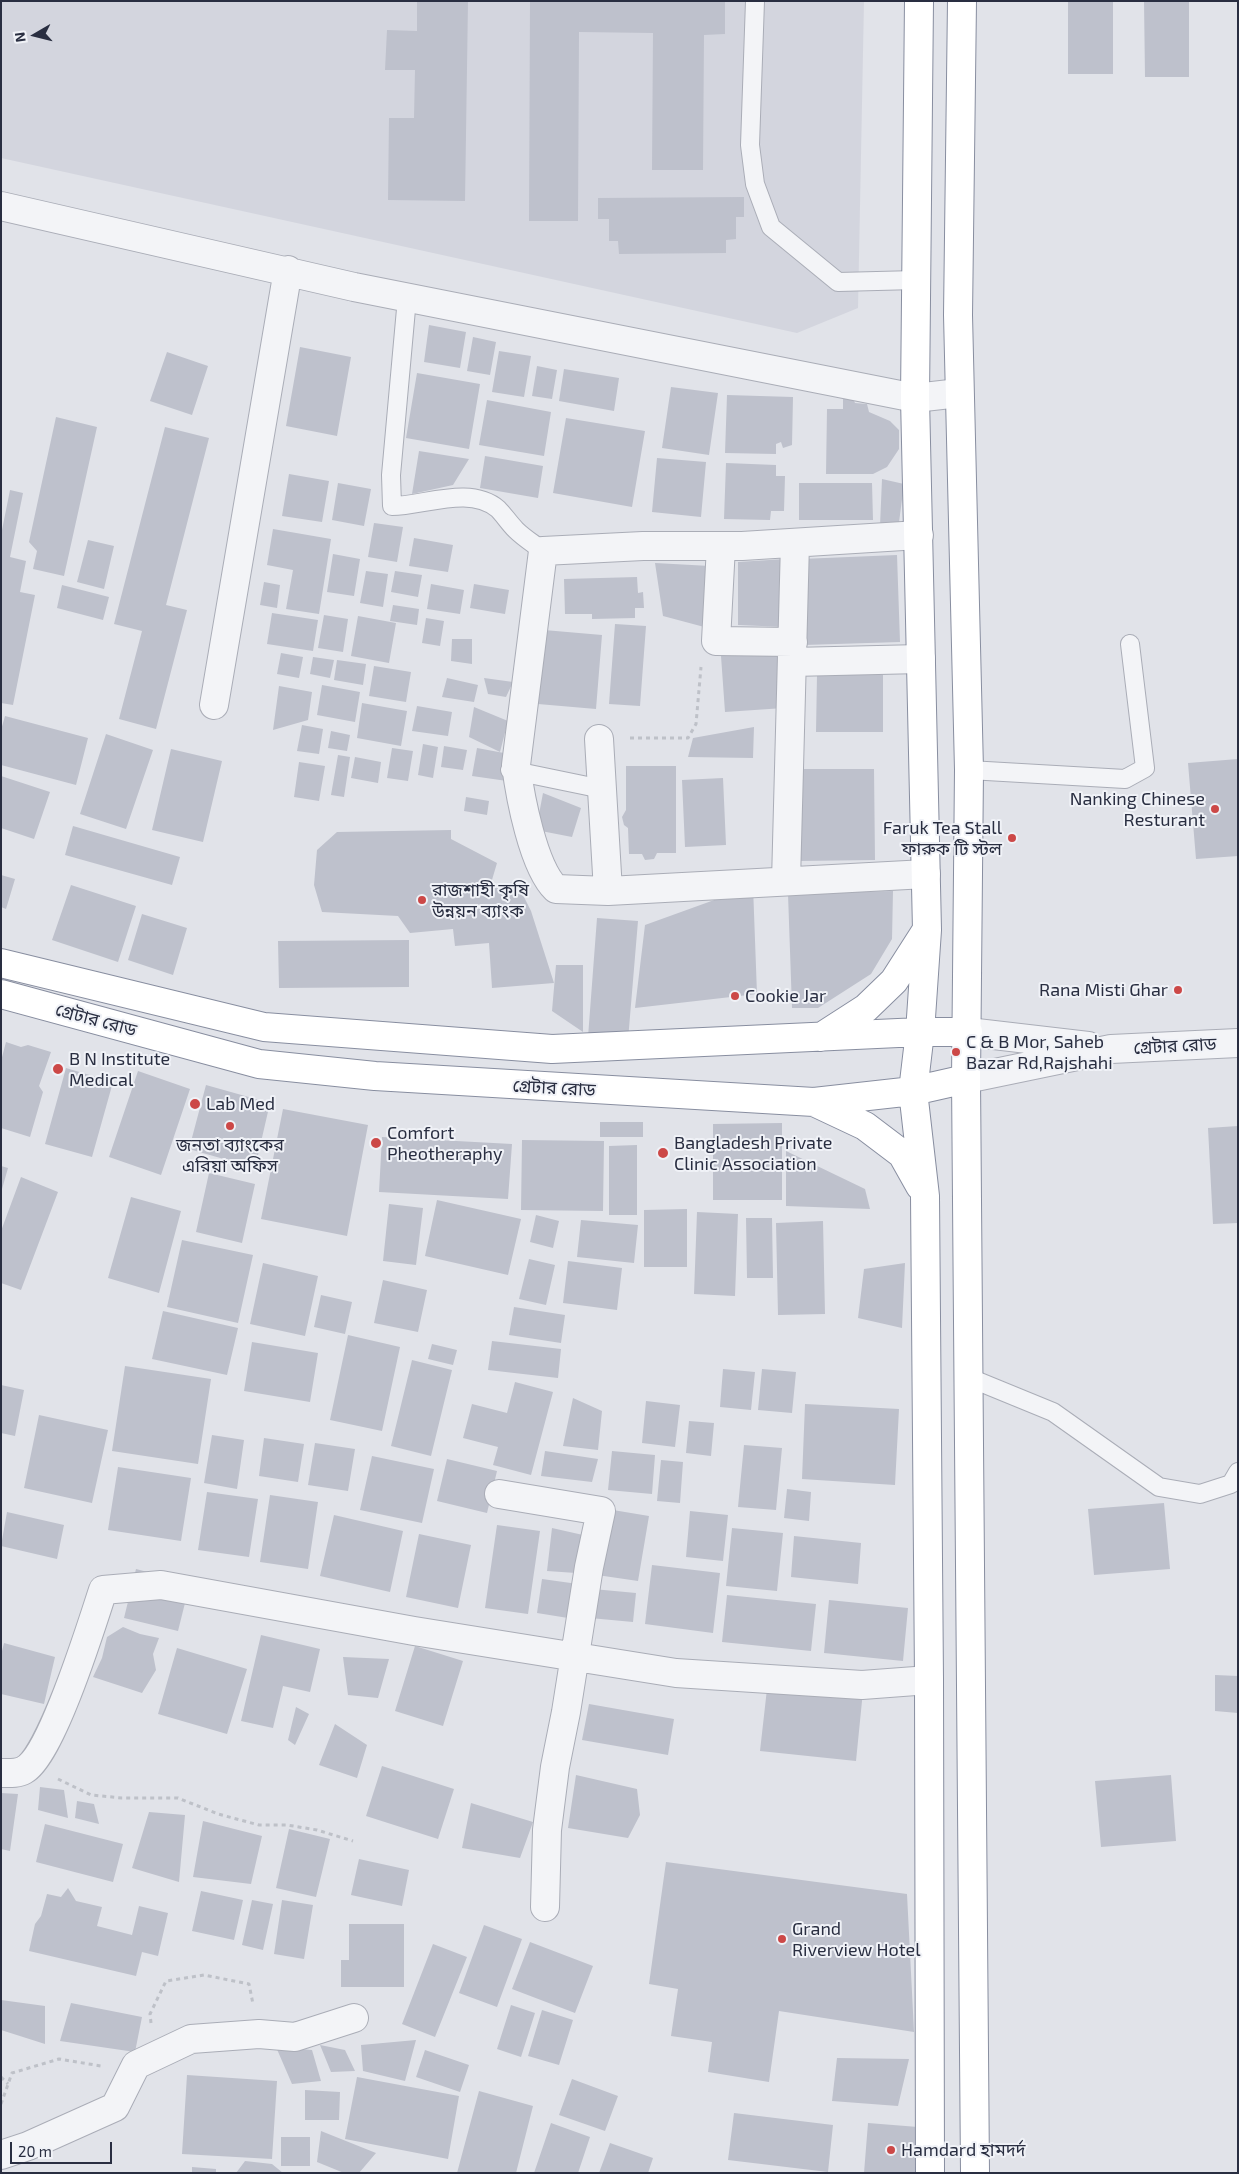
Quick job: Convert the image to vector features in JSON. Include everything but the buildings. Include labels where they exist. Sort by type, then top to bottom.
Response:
[{"type":"highway","points":[[919,1],[915,398],[927,930],[920,1032],[913,1091],[925,1196],[928,1376],[930,2173]]},
{"type":"highway","points":[[962,1],[958,393],[969,770],[968,1032],[966,1079],[970,1378],[970,1672],[975,2173]]},
{"type":"highway","points":[[820,1038],[866,1008],[894,981],[927,930]]},
{"type":"highway","name":"গ্রেটার রোড","points":[[1,962],[264,1027],[552,1050],[920,1032],[968,1032]]},
{"type":"highway","name":"গ্রেটার রোড","points":[[1,994],[259,1064],[375,1076],[814,1102],[913,1091],[966,1079]]},
{"type":"highway","points":[[814,1102],[865,1126],[902,1154],[925,1196]]},
{"type":"highway","points":[[928,1376],[970,1378]]},
{"type":"street","points":[[1,206],[406,298],[915,398],[958,393]]},
{"type":"street","points":[[214,705],[288,270]]},
{"type":"street","points":[[918,535],[795,543],[721,546],[642,546],[543,552],[516,765],[520,794],[533,841],[550,883],[556,889],[608,891],[926,874]]},
{"type":"street","points":[[786,881],[795,543]]},
{"type":"street","points":[[721,546],[716,641],[792,652],[921,659]]},
{"type":"street","points":[[599,739],[608,891]]},
{"type":"street","name":"গ্রেটার রোড","points":[[968,1032],[1111,1049]]},
{"type":"street","name":"গ্রেটার রোড","points":[[966,1079],[1111,1049],[1238,1043]]},
{"type":"street","points":[[499,1494],[601,1511],[589,1567],[555,1767],[547,1830],[545,1907]]},
{"type":"street","points":[[1,1772],[23,1771],[32,1764],[67,1695],[103,1590],[161,1585],[414,1631],[676,1673],[862,1685],[929,1680]]},
{"type":"street","points":[[1,2155],[28,2146],[115,2106],[136,2065],[191,2039],[259,2034],[295,2037],[354,2018]]},
{"type":"lane","points":[[755,1],[750,145],[755,184],[771,227],[838,282],[916,280]]},
{"type":"lane","points":[[406,298],[392,475],[392,506],[410,506],[442,498],[472,497],[497,508],[516,531],[543,552]]},
{"type":"lane","points":[[969,770],[1125,779],[1146,768],[1130,644]]},
{"type":"lane","points":[[510,770],[602,789]]},
{"type":"lane","points":[[970,1378],[1053,1412],[1159,1487],[1200,1494],[1231,1484],[1238,1472]]},
{"type":"path","points":[[599,739],[688,738],[696,724],[701,662],[716,641]]},
{"type":"path","points":[[32,1764],[41,1772],[92,1795],[122,1798],[178,1798],[218,1814],[259,1825],[287,1825],[317,1830],[353,1841]]},
{"type":"path","points":[[153,2056],[150,2014],[166,1981],[204,1975],[249,1984],[259,2034]]},
{"type":"path","points":[[1,2104],[12,2073],[60,2059],[102,2066],[124,2087]]},
{"type":"path","points":[[1,2077],[8,2084]]},
{"type":"shaded area","points":[[1,1],[864,1],[858,308],[797,333],[1,158]]},
{"type":"place","name":"Nanking Chinese Resturant","points":[[1215,809]]},
{"type":"place","name":"Faruk Tea Stall ফারুক টি স্টল","points":[[1012,838]]},
{"type":"place","name":"রাজশাহী কৃষি উন্নয়ন ব্যাংক","points":[[422,900]]},
{"type":"place","name":"Rana Misti Ghar","points":[[1178,990]]},
{"type":"place","name":"Cookie Jar","points":[[735,996]]},
{"type":"place","name":"C & B Mor, Saheb Bazar Rd,Rajshahi","points":[[956,1052]]},
{"type":"place","name":"B N Institute Medical","points":[[58,1069]]},
{"type":"place","name":"Lab Med","points":[[195,1104]]},
{"type":"place","name":"জনতা ব্যাংকের এরিয়া অফিস","points":[[230,1126]]},
{"type":"place","name":"Comfort Pheotheraphy","points":[[376,1143]]},
{"type":"place","name":"Bangladesh Private Clinic Association","points":[[663,1153]]},
{"type":"place","name":"Grand Riverview Hotel","points":[[782,1939]]},
{"type":"place","name":"Hamdard হামদর্দ","points":[[891,2150]]}]
